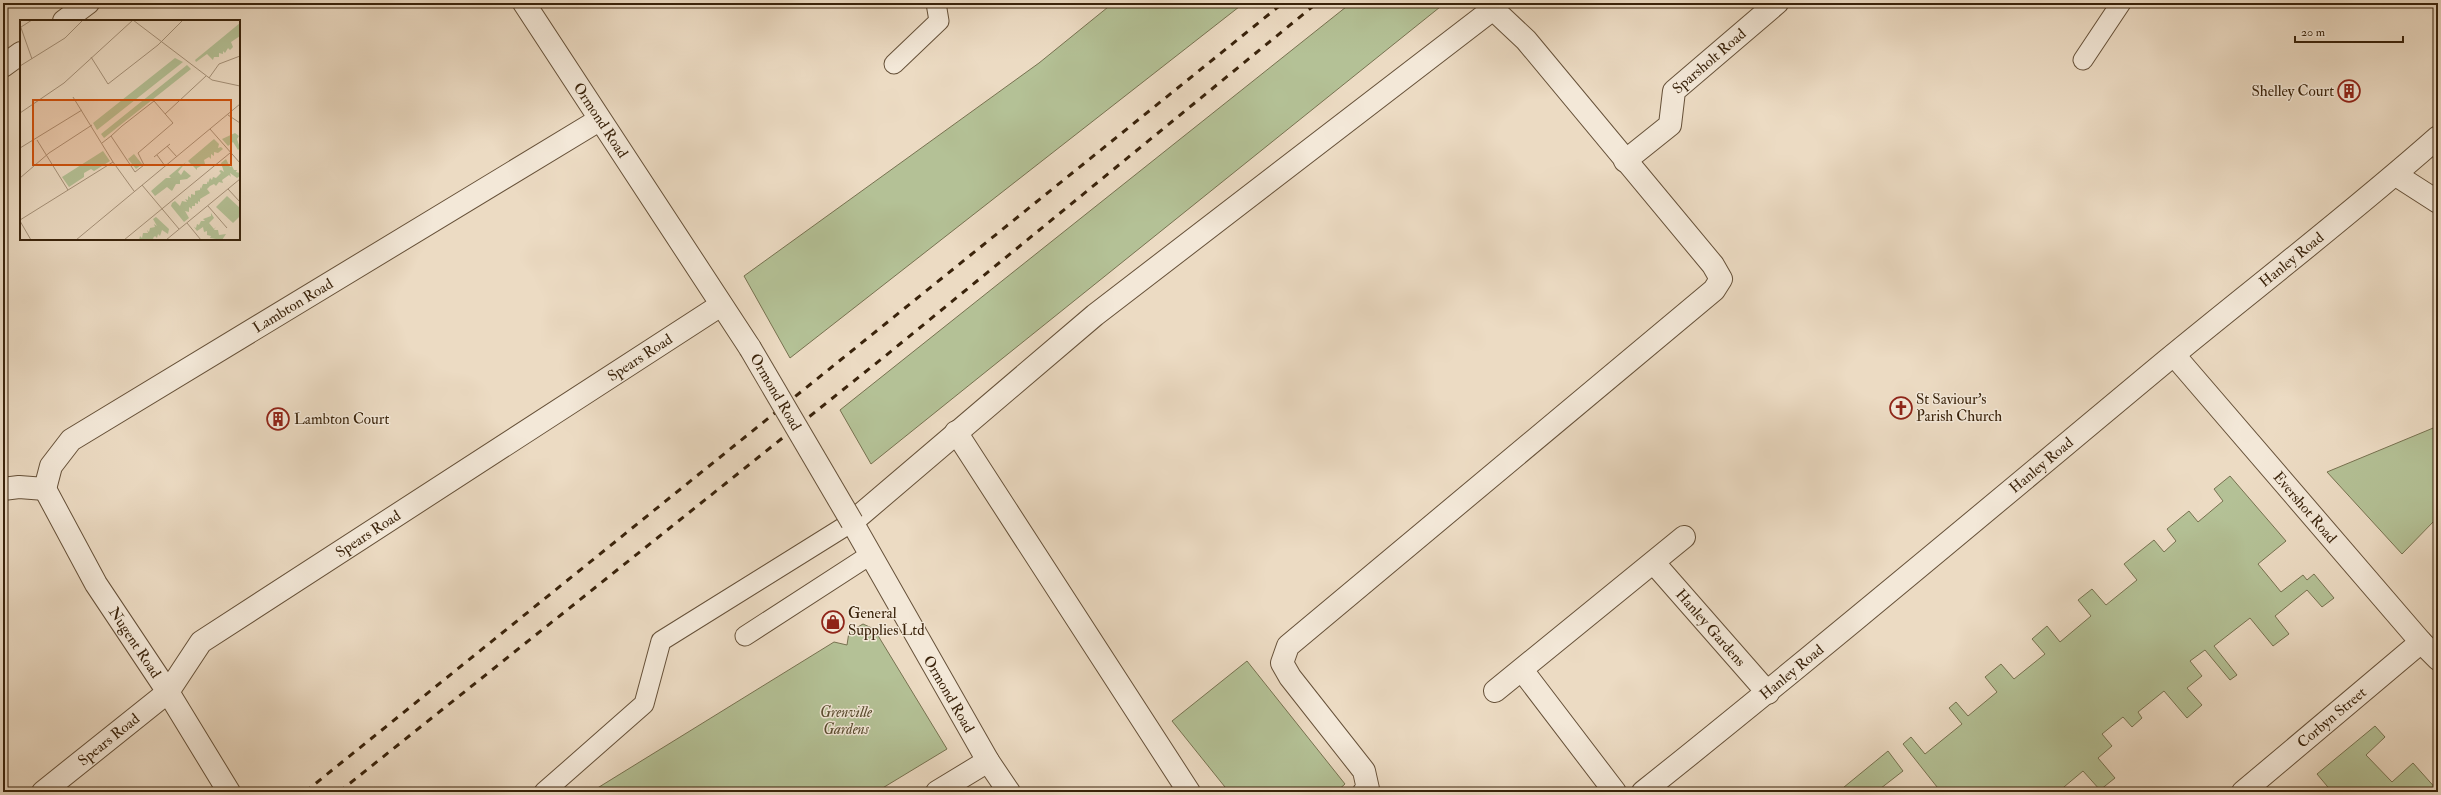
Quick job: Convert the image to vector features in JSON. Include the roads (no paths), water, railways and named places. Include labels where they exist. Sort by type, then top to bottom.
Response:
[{"type":"street","points":[[65,20],[88,3]]},
{"type":"street","name":"Ormond Road","points":[[524,3],[599,120],[750,348],[852,522],[988,761],[1010,792]]},
{"type":"street","name":"Sparsholt Road","points":[[1625,161],[1670,125],[1674,91],[1777,3]]},
{"type":"street","points":[[852,522],[1095,315],[1494,6],[1526,40],[1625,161],[1713,265],[1721,279],[1714,290],[1288,646],[1282,663],[1290,676],[1364,771],[1368,789],[1364,792]]},
{"type":"street","name":"Lambton Road","points":[[45,489],[51,466],[71,440],[599,120]]},
{"type":"street","name":"Hanley Road","points":[[1643,792],[1768,693],[2174,355],[2396,174],[2438,137]]},
{"type":"street","points":[[2396,174],[2438,202]]},
{"type":"street","name":"Spears Road","points":[[43,792],[168,692],[201,642],[721,305]]},
{"type":"street","name":"Evershot Road","points":[[2174,355],[2421,642],[2438,659]]},
{"type":"street","points":[[956,432],[1189,792]]},
{"type":"street","points":[[3,489],[19,487],[45,489]]},
{"type":"street","name":"Nugent Road","points":[[45,489],[96,584],[168,692],[229,792]]},
{"type":"street","points":[[1495,691],[1654,563],[1684,537]]},
{"type":"street","name":"Hanley Gardens","points":[[1654,563],[1768,693]]},
{"type":"street","name":"Corbyn Street","points":[[2243,792],[2421,642]]},
{"type":"street","points":[[1522,670],[1615,792]]},
{"type":"street","points":[[937,792],[988,761]]},
{"type":"lane","points":[[894,64],[940,21],[936,3]]},
{"type":"lane","points":[[2083,60],[2121,3]]},
{"type":"lane","points":[[544,792],[644,704],[661,641],[852,522]]},
{"type":"lane","points":[[745,636],[870,555]]},
{"type":"railway","points":[[305,792],[1283,3]]},
{"type":"railway","points":[[339,792],[884,357],[1317,3]]},
{"type":"place","name":"Shelley Court","points":[[2349,91]]},
{"type":"place","name":"St Saviour's Parish Church","points":[[1901,408]]},
{"type":"place","name":"Lambton Court","points":[[278,419]]},
{"type":"place","name":"General Supplies Ltd","points":[[833,622]]},
{"type":"park label","name":"Grenville Gardens","points":[[846,720]]}]
